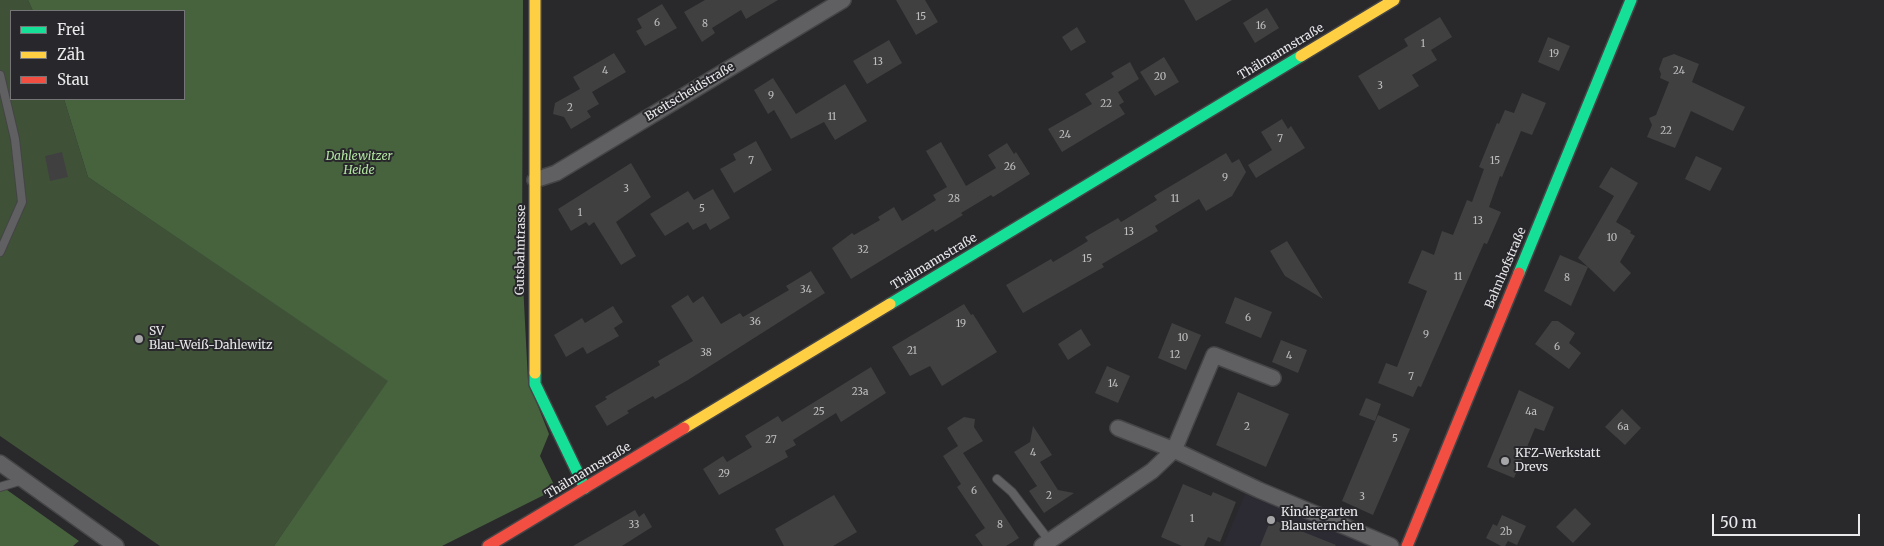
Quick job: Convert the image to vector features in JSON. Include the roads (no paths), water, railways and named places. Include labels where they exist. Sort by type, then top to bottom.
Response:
[{"type":"street","name":"Gutsbahntrasse","points":[[535,0],[535,384],[585,488]]},
{"type":"street","name":"Breitscheidstraße","points":[[535,180],[556,173],[843,0]]},
{"type":"street","name":"Thälmannstraße","points":[[488,546],[1394,0]]},
{"type":"street","name":"Bahnhofstraße","points":[[1407,546],[1631,0]]},
{"type":"street","points":[[1048,544],[1152,471],[1174,450],[1214,355],[1273,378]]},
{"type":"street","points":[[1118,428],[1174,450],[1259,490],[1391,546]]},
{"type":"street","points":[[0,463],[107,544]]},
{"type":"lane","points":[[0,75],[15,138],[22,202],[0,252]]},
{"type":"lane","points":[[0,487],[23,480]]},
{"type":"lane","points":[[997,480],[1012,492],[1048,544]]},
{"type":"place","name":"SV Blau-Weiß-Dahlewitz","points":[[139,339]]},
{"type":"place","name":"KFZ-Werkstatt Drevs","points":[[1505,461]]},
{"type":"place","name":"Kindergarten Blausternchen","points":[[1271,520]]},
{"type":"park label","name":"Dahlewitzer Heide","points":[[359,164]]}]
